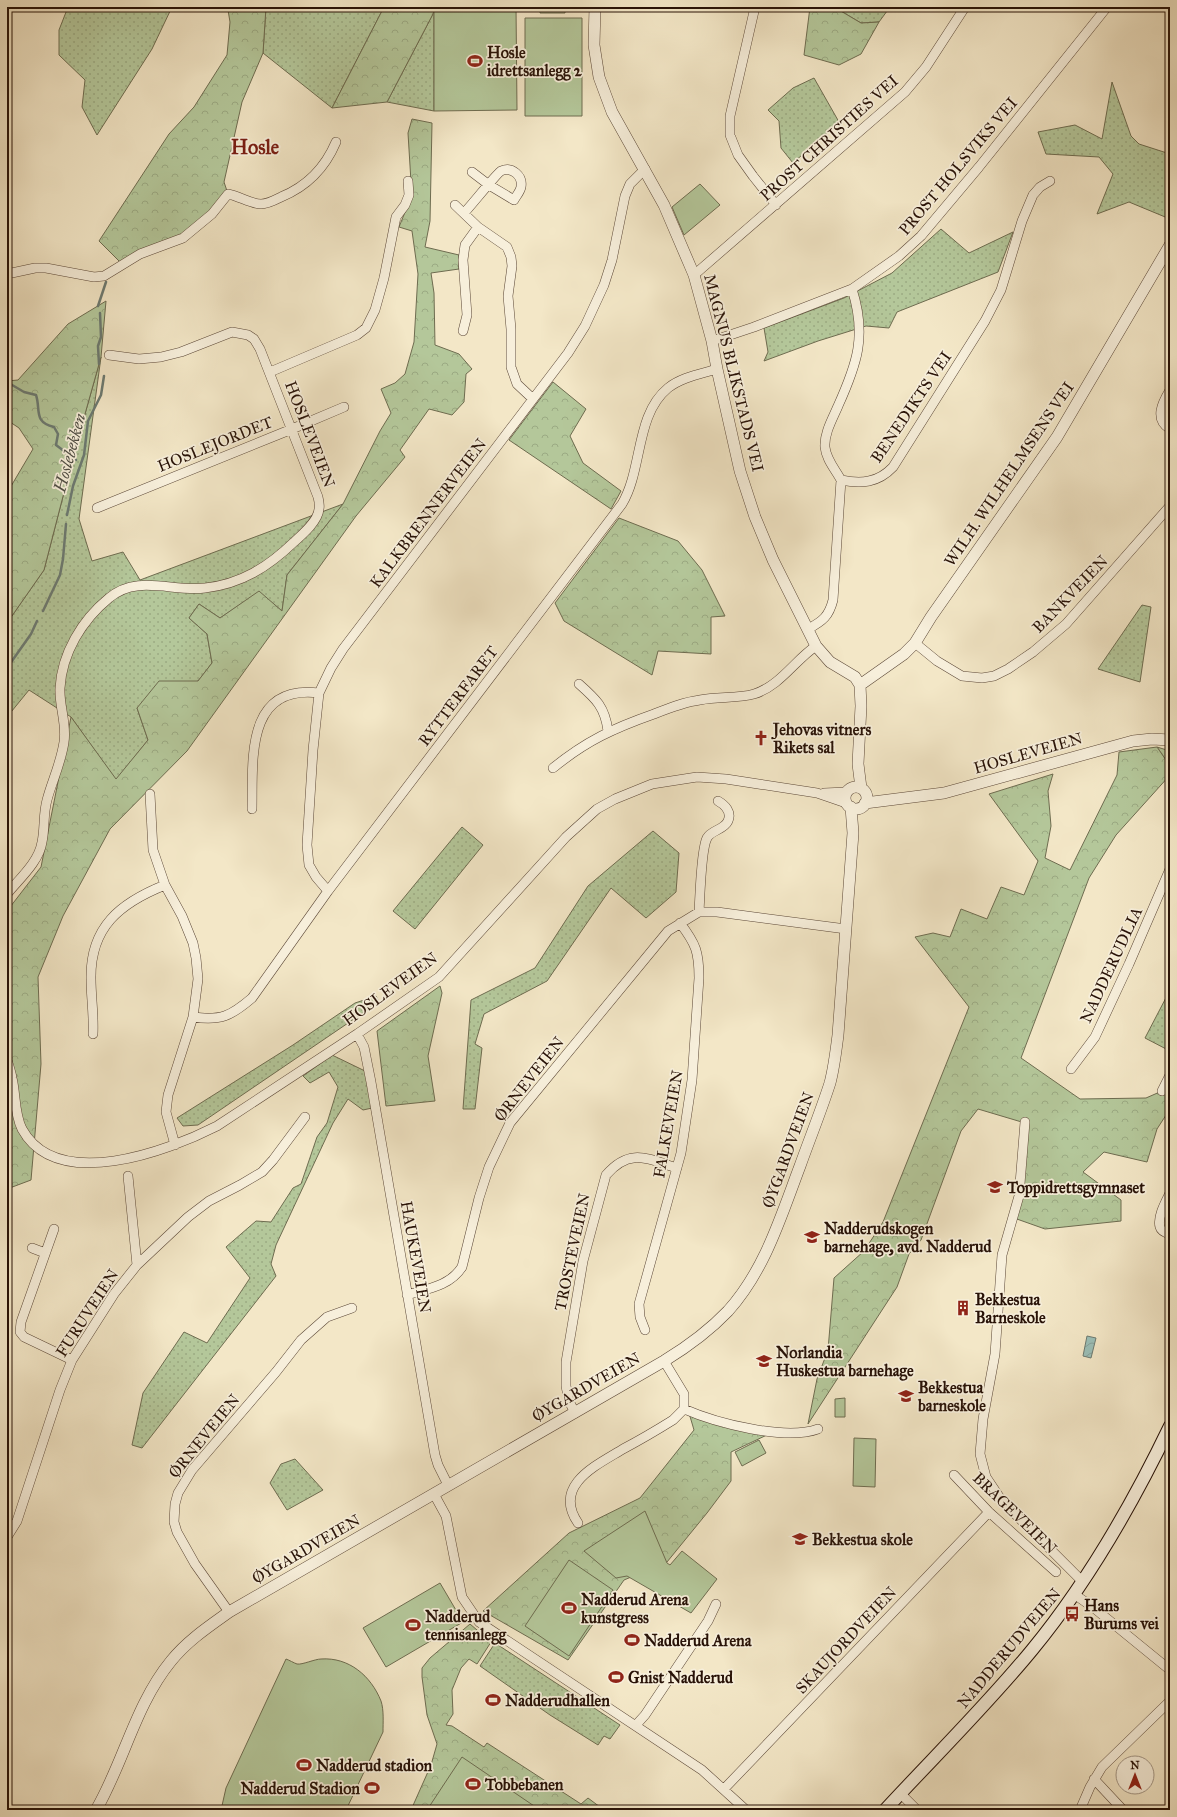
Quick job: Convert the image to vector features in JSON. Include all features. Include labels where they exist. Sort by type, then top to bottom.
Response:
[{"type":"main road","name":"NADDERUDVEIEN","points":[[885,1810],[998,1689],[1032,1649],[1074,1594],[1132,1502],[1170,1426]]},
{"type":"street","name":"MAGNUS BLIKSTADS VEI","points":[[595,7],[594,45],[599,77],[612,112],[645,169],[672,222],[694,275],[712,341],[717,369],[746,491],[773,560],[816,646],[830,662],[858,681]]},
{"type":"street","points":[[755,7],[730,116],[730,135],[738,155],[776,205]]},
{"type":"street","name":"PROST CHRISTIES VEI","points":[[694,275],[905,92],[926,67],[965,7]]},
{"type":"street","name":"PROST HOLSVIKS VEI","points":[[712,341],[754,327],[852,289],[899,256],[921,236],[979,167],[1107,7]]},
{"type":"street","points":[[7,274],[35,268],[46,268],[94,277],[104,276],[140,254],[183,238],[212,214],[228,194],[238,195],[260,204],[297,190],[319,172],[330,157],[336,142]]},
{"type":"street","name":"KALKBRENNERVEIEN","points":[[328,891],[316,877],[309,865],[307,845],[313,750],[319,693],[331,668],[343,649],[568,353],[584,326],[604,285],[613,254],[625,196],[630,184],[645,169]]},
{"type":"street","points":[[464,213],[489,185],[472,172]]},
{"type":"street","points":[[270,372],[357,335],[366,328],[375,310],[384,278],[396,217],[409,195],[408,180]]},
{"type":"street","name":"BENEDIKTS VEI","points":[[841,480],[863,483],[874,480],[886,474],[893,467],[985,321],[1001,290],[1022,221],[1033,195],[1040,187],[1050,180]]},
{"type":"street","points":[[455,205],[478,227],[507,247],[511,257],[512,266],[508,296],[511,329],[511,368],[517,384],[533,399]]},
{"type":"street","points":[[463,331],[467,315],[463,260],[465,245],[478,227]]},
{"type":"street","name":"WILH. WILHELMSENS VEI","points":[[858,681],[867,672],[884,667],[904,654],[915,643],[931,617],[1057,437],[1170,244]]},
{"type":"street","points":[[808,629],[827,617],[831,611],[833,600],[841,480],[828,458],[825,439],[856,362],[859,326],[856,301],[852,289]]},
{"type":"street","name":"HOSLEVEIEN","points":[[7,894],[30,865],[42,844],[45,806],[61,758],[64,740],[60,689],[63,670],[68,654],[78,635],[94,611],[119,590],[132,585],[147,584],[185,588],[204,588],[226,585],[263,569],[296,540],[317,516],[319,509],[318,497],[292,429],[270,372],[254,339],[242,332],[232,332],[181,352],[161,357],[139,359],[109,355]]},
{"type":"street","name":"RYTTERFARET","points":[[193,1017],[208,1019],[219,1018],[237,1011],[252,998],[328,891],[622,504],[629,492],[648,416],[659,399],[668,388],[680,381],[717,369]]},
{"type":"street","points":[[1170,390],[1160,413],[1162,420],[1170,429]]},
{"type":"street","name":"HOSLEJORDET","points":[[97,508],[344,407]]},
{"type":"street","name":"BANKVEIEN","points":[[915,643],[937,661],[962,676],[982,678],[994,676],[1008,669],[1033,652],[1066,624],[1170,506]]},
{"type":"street","points":[[553,768],[592,740],[608,731],[684,703],[755,694],[767,688],[785,674],[802,656],[816,646]]},
{"type":"street","name":"ØYGARDVEIEN","points":[[96,1810],[115,1775],[144,1702],[163,1671],[194,1637],[229,1612],[664,1361],[706,1331],[728,1310],[751,1279],[769,1246],[822,1106],[833,1068],[838,1036],[856,797],[861,706],[858,681]]},
{"type":"street","points":[[579,684],[599,702],[607,720],[608,731]]},
{"type":"street","points":[[252,809],[253,754],[256,734],[260,723],[267,713],[285,696],[304,691],[319,693]]},
{"type":"street","name":"HOSLEVEIEN","points":[[7,1060],[12,1077],[17,1112],[22,1128],[38,1148],[59,1159],[73,1161],[100,1162],[140,1157],[194,1138],[217,1126],[439,978],[566,837],[597,810],[615,799],[652,784],[697,777],[726,779],[817,793],[895,800],[961,789],[1133,741],[1152,739],[1170,740]]},
{"type":"street","points":[[150,794],[153,850],[164,886],[182,916],[193,943],[198,979],[193,1017],[168,1095],[166,1112],[175,1145]]},
{"type":"street","points":[[718,801],[724,805],[729,812],[728,821],[722,827],[710,834],[706,839],[699,912],[717,912],[846,929]]},
{"type":"street","name":"NADDERUDLIA","points":[[1071,1069],[1082,1056],[1101,1024],[1130,964],[1170,869]]},
{"type":"street","points":[[93,1034],[92,959],[99,939],[112,918],[122,907],[135,898],[164,886]]},
{"type":"street","name":"ØRNEVEIEN","points":[[407,1295],[434,1287],[456,1276],[462,1268],[479,1198],[489,1166],[510,1123],[668,931],[699,912]]},
{"type":"street","name":"FALKEVEIEN","points":[[645,1330],[640,1317],[639,1304],[678,1168],[692,1080],[700,978],[697,950],[680,923]]},
{"type":"street","name":"HAUKEVEIEN","points":[[357,1034],[364,1047],[435,1455],[438,1465],[448,1485]]},
{"type":"street","points":[[1162,1091],[1170,1075]]},
{"type":"street","name":"FURUVEIEN","points":[[7,1537],[17,1521],[60,1390],[72,1360],[114,1294],[137,1265],[164,1238],[209,1201],[262,1172],[273,1160],[305,1117]]},
{"type":"street","points":[[1025,1122],[1019,1196],[1002,1255],[997,1339],[983,1419],[980,1454],[986,1477],[1002,1501],[1082,1581]]},
{"type":"street","name":"TROSTEVEIEN","points":[[575,1413],[569,1401],[566,1386],[566,1362],[583,1261],[606,1175],[622,1160],[636,1157],[678,1168]]},
{"type":"street","name":"FURUVEIEN","points":[[128,1176],[137,1265]]},
{"type":"street","points":[[1170,1192],[1160,1217],[1160,1227],[1162,1231],[1170,1234]]},
{"type":"street","points":[[54,1229],[21,1322],[20,1332],[24,1337],[72,1360]]},
{"type":"street","points":[[32,1248],[45,1253]]},
{"type":"street","name":"ØRNEVEIEN","points":[[229,1612],[195,1564],[177,1532],[174,1522],[175,1504],[178,1493],[192,1470],[276,1372],[301,1340],[327,1317],[352,1308]]},
{"type":"street","points":[[578,1523],[573,1516],[570,1506],[571,1493],[575,1484],[586,1471],[674,1420],[684,1409],[684,1394],[664,1361]]},
{"type":"street","points":[[684,1409],[744,1428],[791,1432],[811,1432],[818,1429]]},
{"type":"street","name":"BRAGEVEIEN","points":[[954,1475],[989,1512],[1056,1572]]},
{"type":"street","points":[[434,1494],[446,1516],[462,1597],[479,1622],[702,1770],[746,1810]]},
{"type":"street","name":"SKAUJORDVEIEN","points":[[724,1789],[989,1512]]},
{"type":"street","points":[[1074,1594],[1094,1608],[1170,1670]]},
{"type":"street","points":[[636,1725],[645,1715],[699,1634],[716,1604]]},
{"type":"street","points":[[1080,1810],[1094,1779],[1102,1767],[1170,1701]]},
{"type":"street","points":[[1094,1779],[1123,1810]]},
{"type":"street","points":[[900,1793],[916,1810]]},
{"type":"green space","points":[[68,7],[172,7],[152,49],[97,135],[82,107],[85,80],[59,55],[59,30]]},
{"type":"green space","points":[[230,7],[266,7],[263,53],[242,102],[224,182],[228,194],[199,226],[123,265],[99,241],[169,134],[194,107],[227,55],[230,22],[228,10]]},
{"type":"green space","points":[[266,7],[384,7],[332,108],[263,53]]},
{"type":"green space","points":[[384,7],[434,7],[434,12],[387,102],[332,108]]},
{"type":"green space","name":"Hosle idrettsanlegg 2","points":[[434,7],[516,7],[517,110],[434,111]]},
{"type":"green space","points":[[540,7],[565,7],[565,13],[540,13]]},
{"type":"green space","points":[[810,7],[834,7],[861,23],[879,22],[861,54],[839,65],[804,55]]},
{"type":"green space","points":[[834,7],[890,7],[879,22],[861,23]]},
{"type":"green space","points":[[434,12],[434,111],[387,102]]},
{"type":"green space","points":[[525,18],[582,18],[582,116],[525,116]]},
{"type":"green space","points":[[814,78],[839,122],[793,163],[781,148],[779,121],[768,110],[793,88]]},
{"type":"green space","points":[[1112,82],[1131,136],[1139,144],[1170,154],[1170,219],[1129,202],[1097,214],[1113,174],[1099,157],[1046,154],[1038,132],[1075,125],[1102,139]]},
{"type":"green space","points":[[412,119],[432,123],[430,221],[425,247],[459,255],[459,269],[431,273],[434,293],[435,345],[459,354],[472,369],[466,374],[464,402],[452,415],[429,409],[400,450],[405,457],[356,516],[187,751],[110,829],[63,916],[38,977],[41,1064],[31,1180],[7,1189],[7,911],[41,867],[71,717],[116,779],[148,740],[137,708],[159,681],[198,681],[212,663],[207,634],[189,618],[199,604],[220,618],[259,591],[282,611],[287,575],[343,504],[380,431],[391,413],[381,389],[395,383],[405,374],[414,342],[418,274],[412,231],[399,227],[410,200],[411,182],[408,133]]},
{"type":"green space","points":[[700,184],[720,205],[684,235],[672,207]]},
{"type":"green space","points":[[941,229],[969,253],[1013,232],[998,272],[897,312],[889,328],[866,326],[818,341],[764,361],[768,352],[764,328],[844,298],[892,273]]},
{"type":"green space","points":[[106,301],[101,357],[44,570],[7,623],[7,493],[33,449],[19,428],[7,420],[7,381],[18,380],[68,324]]},
{"type":"green space","points":[[101,357],[79,519],[92,561],[123,552],[140,580],[343,504],[287,575],[282,611],[259,592],[220,618],[199,604],[189,618],[207,634],[212,663],[198,681],[137,708],[148,740],[116,780],[71,717],[29,690],[7,717],[7,623],[44,570]]},
{"type":"green space","points":[[553,382],[586,409],[570,436],[583,463],[621,491],[611,509],[509,440]]},
{"type":"green space","points":[[619,518],[678,541],[702,570],[725,616],[711,617],[711,654],[658,651],[652,675],[564,621],[555,603]]},
{"type":"green space","points":[[1142,605],[1151,607],[1140,682],[1098,669]]},
{"type":"green space","points":[[1157,747],[1170,751],[1170,766]]},
{"type":"green space","points":[[1157,747],[1170,766],[1170,775],[1116,835],[1089,878],[1021,1058],[1080,1099],[1146,1098],[1162,1091],[1170,1099],[1170,1109],[1157,1129],[1147,1162],[1104,1152],[1083,1172],[1121,1200],[1121,1221],[1045,1229],[1014,1218],[1025,1123],[978,1109],[961,1131],[921,1240],[909,1254],[897,1287],[808,1424],[817,1379],[828,1350],[834,1278],[864,1251],[883,1222],[969,1007],[915,937],[933,933],[950,937],[961,909],[987,919],[1001,887],[1024,895],[1038,861],[989,794],[1053,774],[1048,791],[1051,826],[1045,858],[1070,870],[1117,775],[1119,752]]},
{"type":"green space","points":[[462,827],[483,845],[415,929],[393,911]]},
{"type":"green space","points":[[653,831],[679,853],[676,892],[646,918],[611,888],[547,981],[484,1014],[475,1044],[482,1048],[475,1109],[463,1109],[471,1000],[535,968],[588,886]]},
{"type":"green space","points":[[440,986],[442,993],[428,1056],[435,1101],[386,1106],[377,1031]]},
{"type":"green space","points":[[1170,990],[1170,1051],[1145,1038]]},
{"type":"green space","points":[[376,996],[379,1002],[198,1125],[183,1126],[177,1118],[293,1045],[355,1003]]},
{"type":"green space","points":[[332,1055],[365,1071],[372,1108],[363,1110],[348,1099],[333,1123],[276,1245],[271,1264],[276,1276],[142,1448],[132,1445],[143,1393],[184,1332],[207,1343],[250,1278],[226,1247],[256,1221],[271,1222],[293,1188],[301,1184],[317,1137],[327,1123],[338,1087],[329,1072],[310,1083],[303,1076]]},
{"type":"green space","points":[[845,1398],[845,1417],[835,1417],[835,1399]]},
{"type":"green space","points":[[689,1413],[769,1434],[731,1452],[731,1481],[707,1513],[667,1562],[624,1580],[568,1660],[483,1611],[569,1533],[640,1498],[694,1430]]},
{"type":"green space","points":[[854,1438],[876,1439],[875,1487],[853,1486]]},
{"type":"green space","points":[[759,1440],[766,1453],[742,1466],[735,1452]]},
{"type":"green space","points":[[295,1459],[323,1490],[287,1510],[270,1483],[281,1464]]},
{"type":"green space","points":[[645,1511],[667,1563],[670,1565],[682,1551],[717,1579],[691,1613],[627,1576],[616,1578],[584,1551]]},
{"type":"green space","name":"Nadderud Arena kunstgress","points":[[569,1560],[613,1590],[569,1656],[525,1626]]},
{"type":"green space","name":"Nadderud tennisanlegg","points":[[440,1583],[463,1622],[386,1667],[363,1628]]},
{"type":"green space","points":[[470,1624],[491,1642],[477,1664],[469,1659],[461,1668],[452,1690],[453,1714],[446,1725],[452,1726],[484,1747],[487,1743],[581,1804],[588,1798],[604,1810],[411,1810],[431,1765],[437,1744],[427,1715],[422,1668],[430,1658]]},
{"type":"green space","points":[[495,1643],[620,1725],[610,1739],[604,1736],[598,1745],[550,1715],[480,1666]]},
{"type":"green space","points":[[286,1659],[299,1664],[318,1659],[331,1659],[341,1661],[358,1670],[365,1676],[377,1692],[381,1701],[383,1712],[383,1732],[346,1810],[221,1810],[226,1788]]},
{"type":"green space","name":"Tobbebanen","points":[[462,1757],[540,1810],[427,1810]]},
{"type":"water","points":[[1087,1336],[1096,1338],[1091,1358],[1083,1356]]},
{"type":"waterway","name":"Hoslebekken","points":[[98,306],[106,282]]},
{"type":"waterway","name":"Hoslebekken","points":[[99,364],[98,346],[101,337],[100,313]]},
{"type":"waterway","name":"Hoslebekken","points":[[67,515],[73,486],[84,455],[88,421],[101,395],[104,376]]},
{"type":"waterway","points":[[7,382],[24,392],[36,395],[40,419],[47,425],[54,427],[58,434],[56,445],[76,460]]},
{"type":"waterway","name":"Hoslebekken","points":[[43,611],[60,575],[66,524]]},
{"type":"waterway","name":"Hoslebekken","points":[[7,668],[31,634],[37,621]]},
{"type":"place","name":"Hosle idrettsanlegg 2","points":[[475,61]]},
{"type":"place","name":"Jehovas vitners Rikets sal","points":[[761,738]]},
{"type":"place","name":"Toppidrettsgymnaset","points":[[995,1187]]},
{"type":"place","name":"Nadderudskogen barnehage, avd. Nadderud","points":[[812,1237]]},
{"type":"place","name":"Bekkestua Barneskole","points":[[963,1308]]},
{"type":"place","name":"Norlandia Huskestua barnehage","points":[[764,1361]]},
{"type":"place","name":"Bekkestua barneskole","points":[[906,1396]]},
{"type":"place","name":"Bekkestua skole","points":[[800,1539]]},
{"type":"place","name":"Nadderud Arena kunstgress","points":[[569,1608]]},
{"type":"place","name":"Hans Burums vei","points":[[1072,1614]]},
{"type":"place","name":"Nadderud tennisanlegg","points":[[413,1625]]},
{"type":"place","name":"Nadderud Arena","points":[[632,1640]]},
{"type":"place","name":"Gnist Nadderud","points":[[616,1677]]},
{"type":"place","name":"Nadderudhallen","points":[[493,1700]]},
{"type":"place","name":"Nadderud stadion","points":[[304,1765]]},
{"type":"place","name":"Tobbebanen","points":[[473,1784]]},
{"type":"place","name":"Nadderud Stadion","points":[[372,1788]]},
{"type":"district","name":"Hosle","points":[[255,147]]}]
